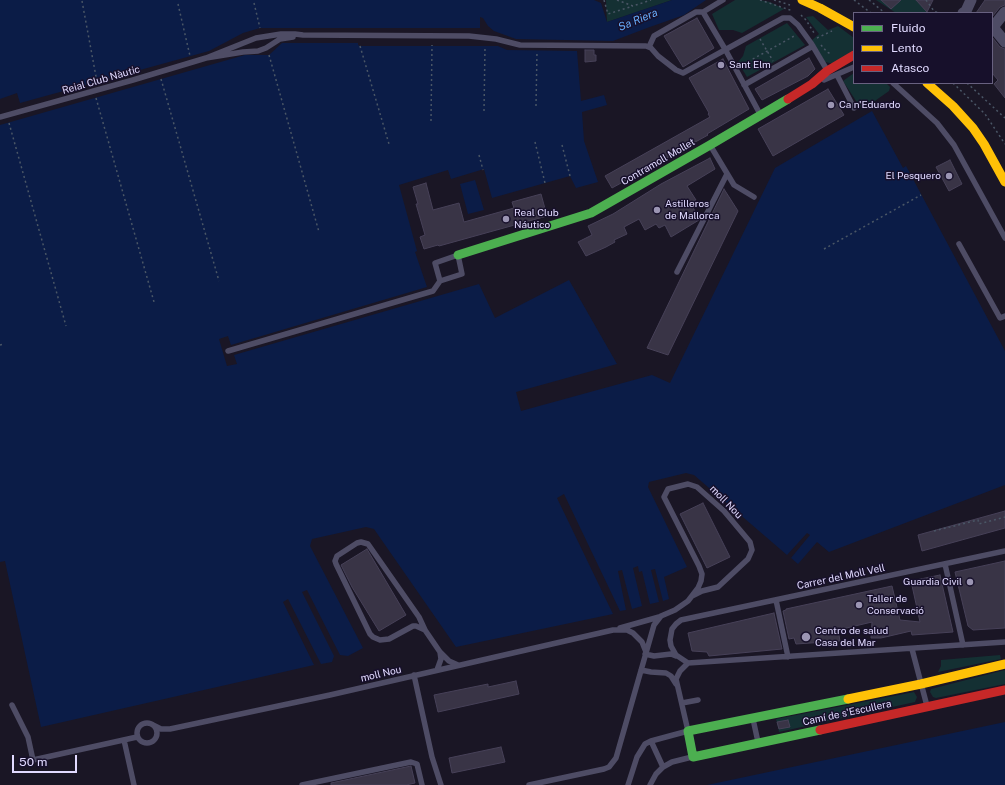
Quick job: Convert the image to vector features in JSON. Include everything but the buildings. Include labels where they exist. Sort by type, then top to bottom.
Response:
[{"type":"main road","points":[[802,0],[829,12],[853,26]]},
{"type":"main road","name":"Contramoll Mollet","points":[[458,255],[591,213],[710,145],[812,84],[827,71],[853,56]]},
{"type":"main road","points":[[928,84],[953,106],[973,128],[984,144],[1005,182]]},
{"type":"main road","points":[[693,757],[688,731],[921,684],[1005,664]]},
{"type":"main road","name":"Camí de s'Escullera","points":[[693,757],[1005,690]]},
{"type":"street","points":[[964,12],[971,0]]},
{"type":"street","points":[[1004,39],[993,26],[1005,12]]},
{"type":"lane","points":[[649,47],[654,36],[696,12],[703,12],[723,0]]},
{"type":"lane","points":[[703,12],[725,49],[760,115]]},
{"type":"lane","points":[[206,58],[258,51],[280,39],[303,36],[469,36],[496,39],[520,45],[649,47],[676,70],[683,73],[783,18],[790,18],[813,46],[827,71]]},
{"type":"lane","points":[[206,58],[263,36],[295,34],[303,36]]},
{"type":"lane","points":[[744,85],[813,46]]},
{"type":"lane","name":"Reial Club Nàutic","points":[[0,117],[206,58]]},
{"type":"lane","points":[[812,84],[853,67]]},
{"type":"lane","points":[[837,75],[854,108]]},
{"type":"lane","points":[[894,84],[937,123],[954,145],[1005,238]]},
{"type":"lane","points":[[710,145],[734,185],[754,198]]},
{"type":"lane","points":[[677,272],[727,174]]},
{"type":"lane","points":[[959,244],[1000,318],[1005,316]]},
{"type":"lane","points":[[228,351],[433,291],[440,282],[462,274],[458,255]]},
{"type":"lane","name":"Contramoll Mollet","points":[[440,282],[435,263],[458,255]]},
{"type":"lane","name":"moll Nou","points":[[153,725],[161,729],[170,729],[458,666],[613,630],[661,616],[684,605],[698,588],[701,581],[701,570],[664,498],[668,489],[688,484],[697,487],[724,511],[750,542],[752,550],[748,559],[718,587],[702,591],[692,596]]},
{"type":"lane","points":[[425,630],[413,626],[389,639],[380,640],[373,637],[370,634],[336,564],[335,561],[337,556],[357,543],[361,542],[372,547],[419,617],[425,630],[440,652],[449,661],[458,666]]},
{"type":"lane","name":"Carrer del Moll Vell","points":[[679,658],[673,651],[670,640],[672,629],[682,620],[1005,550]]},
{"type":"lane","points":[[945,564],[963,645]]},
{"type":"lane","points":[[776,600],[788,657]]},
{"type":"lane","points":[[529,785],[604,769],[613,763],[619,752],[654,625],[661,616]]},
{"type":"lane","name":"moll Nou","points":[[613,630],[627,630],[637,635],[644,646],[645,654]]},
{"type":"lane","points":[[645,654],[654,656],[670,654],[688,663],[1005,642]]},
{"type":"lane","points":[[912,649],[926,706]]},
{"type":"lane","points":[[438,670],[441,659],[440,652]]},
{"type":"lane","points":[[676,684],[677,675],[688,663]]},
{"type":"lane","points":[[628,785],[641,749],[651,741],[688,731],[682,703],[676,684],[671,676],[666,673],[641,670]]},
{"type":"lane","points":[[414,676],[432,757],[441,785]]},
{"type":"lane","points":[[682,703],[698,700]]},
{"type":"lane","points":[[12,705],[28,736],[33,760],[137,737]]},
{"type":"lane","points":[[752,717],[758,743]]},
{"type":"lane","points":[[154,740],[157,734],[153,725],[146,723],[140,725],[136,731],[137,737],[140,741],[146,744],[152,742],[154,740],[158,736],[170,729]]},
{"type":"lane","points":[[124,740],[134,785]]},
{"type":"lane","points":[[651,741],[663,767]]},
{"type":"lane","points":[[650,785],[656,774],[663,767],[672,762],[693,757]]},
{"type":"lane","points":[[302,785],[411,762],[417,764],[422,785]]},
{"type":"path","points":[[604,0],[608,14],[650,0]]},
{"type":"path","points":[[617,0],[633,6]]},
{"type":"path","points":[[854,0],[870,12]]},
{"type":"path","points":[[869,0],[884,12]]},
{"type":"path","points":[[926,0],[936,12]]},
{"type":"path","points":[[82,1],[97,82]]},
{"type":"path","points":[[254,3],[260,28]]},
{"type":"path","points":[[178,4],[190,56]]},
{"type":"path","points":[[817,38],[832,31]]},
{"type":"path","points":[[756,32],[776,67]]},
{"type":"path","points":[[744,64],[767,50],[803,32]]},
{"type":"path","points":[[431,121],[432,45]]},
{"type":"path","points":[[360,46],[388,144]]},
{"type":"path","points":[[484,46],[484,111]]},
{"type":"path","points":[[536,106],[537,51]]},
{"type":"path","points":[[269,56],[319,232]]},
{"type":"path","points":[[161,79],[219,282]]},
{"type":"path","points":[[954,84],[985,114],[1005,144]]},
{"type":"path","points":[[968,84],[1005,118]]},
{"type":"path","points":[[96,98],[154,302]]},
{"type":"path","points":[[9,123],[66,326]]},
{"type":"path","points":[[535,142],[545,183]]},
{"type":"path","points":[[562,145],[570,176]]},
{"type":"path","points":[[479,155],[483,170]]},
{"type":"path","points":[[824,249],[921,195]]},
{"type":"path","points":[[0,345],[4,344]]},
{"type":"path","points":[[934,531],[978,520],[979,524],[1005,517]]},
{"type":"green space","points":[[606,0],[672,0],[607,22]]},
{"type":"green space","points":[[735,0],[760,0],[770,2],[784,9],[742,33],[733,30],[719,30],[712,14]]},
{"type":"green space","points":[[876,0],[916,0],[927,12],[894,12]]},
{"type":"green space","points":[[813,16],[828,30],[838,26],[853,37],[853,51],[834,64],[825,62],[812,40],[819,34],[806,17]]},
{"type":"green space","points":[[787,23],[805,45],[747,77],[738,62],[743,56],[746,46]]},
{"type":"green space","points":[[853,74],[853,84],[887,84],[890,87],[889,91],[862,110],[843,81]]},
{"type":"green space","points":[[1000,655],[1001,659],[938,672],[941,666],[941,660]]},
{"type":"green space","points":[[1005,670],[1005,684],[936,698],[933,697],[930,692],[931,689]]},
{"type":"green space","points":[[914,692],[917,697],[915,702],[779,732],[776,719]]},
{"type":"water","name":"Sa Riera","points":[[0,0],[594,0],[601,3],[607,22],[672,0],[706,0],[684,15],[613,41],[516,39],[494,31],[488,26],[483,18],[480,17],[480,28],[260,28],[243,33],[209,51],[20,103],[17,93],[0,99]]},
{"type":"water","points":[[282,43],[358,43],[360,46],[498,46],[507,50],[577,51],[581,101],[604,95],[607,105],[582,112],[584,141],[598,182],[576,188],[570,176],[492,198],[484,169],[451,179],[448,170],[399,185],[417,251],[415,252],[427,287],[231,345],[228,336],[219,339],[227,366],[237,364],[234,355],[479,284],[495,318],[569,280],[617,364],[516,392],[521,411],[652,375],[670,383],[775,168],[872,111],[903,168],[906,166],[1005,351],[1005,485],[829,552],[817,542],[798,564],[791,558],[810,535],[807,533],[787,555],[694,475],[686,473],[649,482],[648,487],[687,567],[664,577],[669,599],[663,601],[655,569],[651,570],[659,602],[650,604],[642,571],[639,572],[638,566],[633,568],[642,606],[632,609],[622,570],[618,571],[626,610],[620,611],[564,494],[557,498],[613,614],[456,647],[374,529],[366,527],[312,539],[310,546],[363,648],[348,656],[340,655],[307,590],[302,592],[334,656],[332,662],[321,664],[288,599],[283,602],[314,665],[41,727],[5,561],[0,562],[0,125],[245,55],[269,55]]},
{"type":"water","points":[[475,180],[484,210],[468,214],[460,184]]},
{"type":"water","points":[[1005,722],[1005,785],[707,785]]},
{"type":"traffic: fast","points":[[458,255],[591,213],[788,99]]},
{"type":"traffic: fast","points":[[820,730],[693,757],[688,731],[848,699]]},
{"type":"traffic: slow","points":[[802,0],[853,26]]},
{"type":"traffic: slow","points":[[928,84],[953,106],[973,128],[984,144],[1005,182]]},
{"type":"traffic: slow","points":[[848,699],[921,684],[1005,664]]},
{"type":"traffic: jam","points":[[788,99],[812,84],[827,71],[853,56]]},
{"type":"traffic: jam","points":[[820,730],[1005,690]]},
{"type":"place","name":"Sant Elm","points":[[721,65]]},
{"type":"place","name":"Ca n'Eduardo","points":[[831,105]]},
{"type":"place","name":"El Pesquero","points":[[949,176]]},
{"type":"place","name":"Astilleros de Mallorca","points":[[657,210]]},
{"type":"place","name":"Real Club Náutico","points":[[506,219]]},
{"type":"place","name":"Guardia Civil","points":[[970,582]]},
{"type":"place","name":"Taller de Conservació","points":[[859,605]]},
{"type":"place","name":"Centro de salud Casa del Mar","points":[[806,637]]}]
